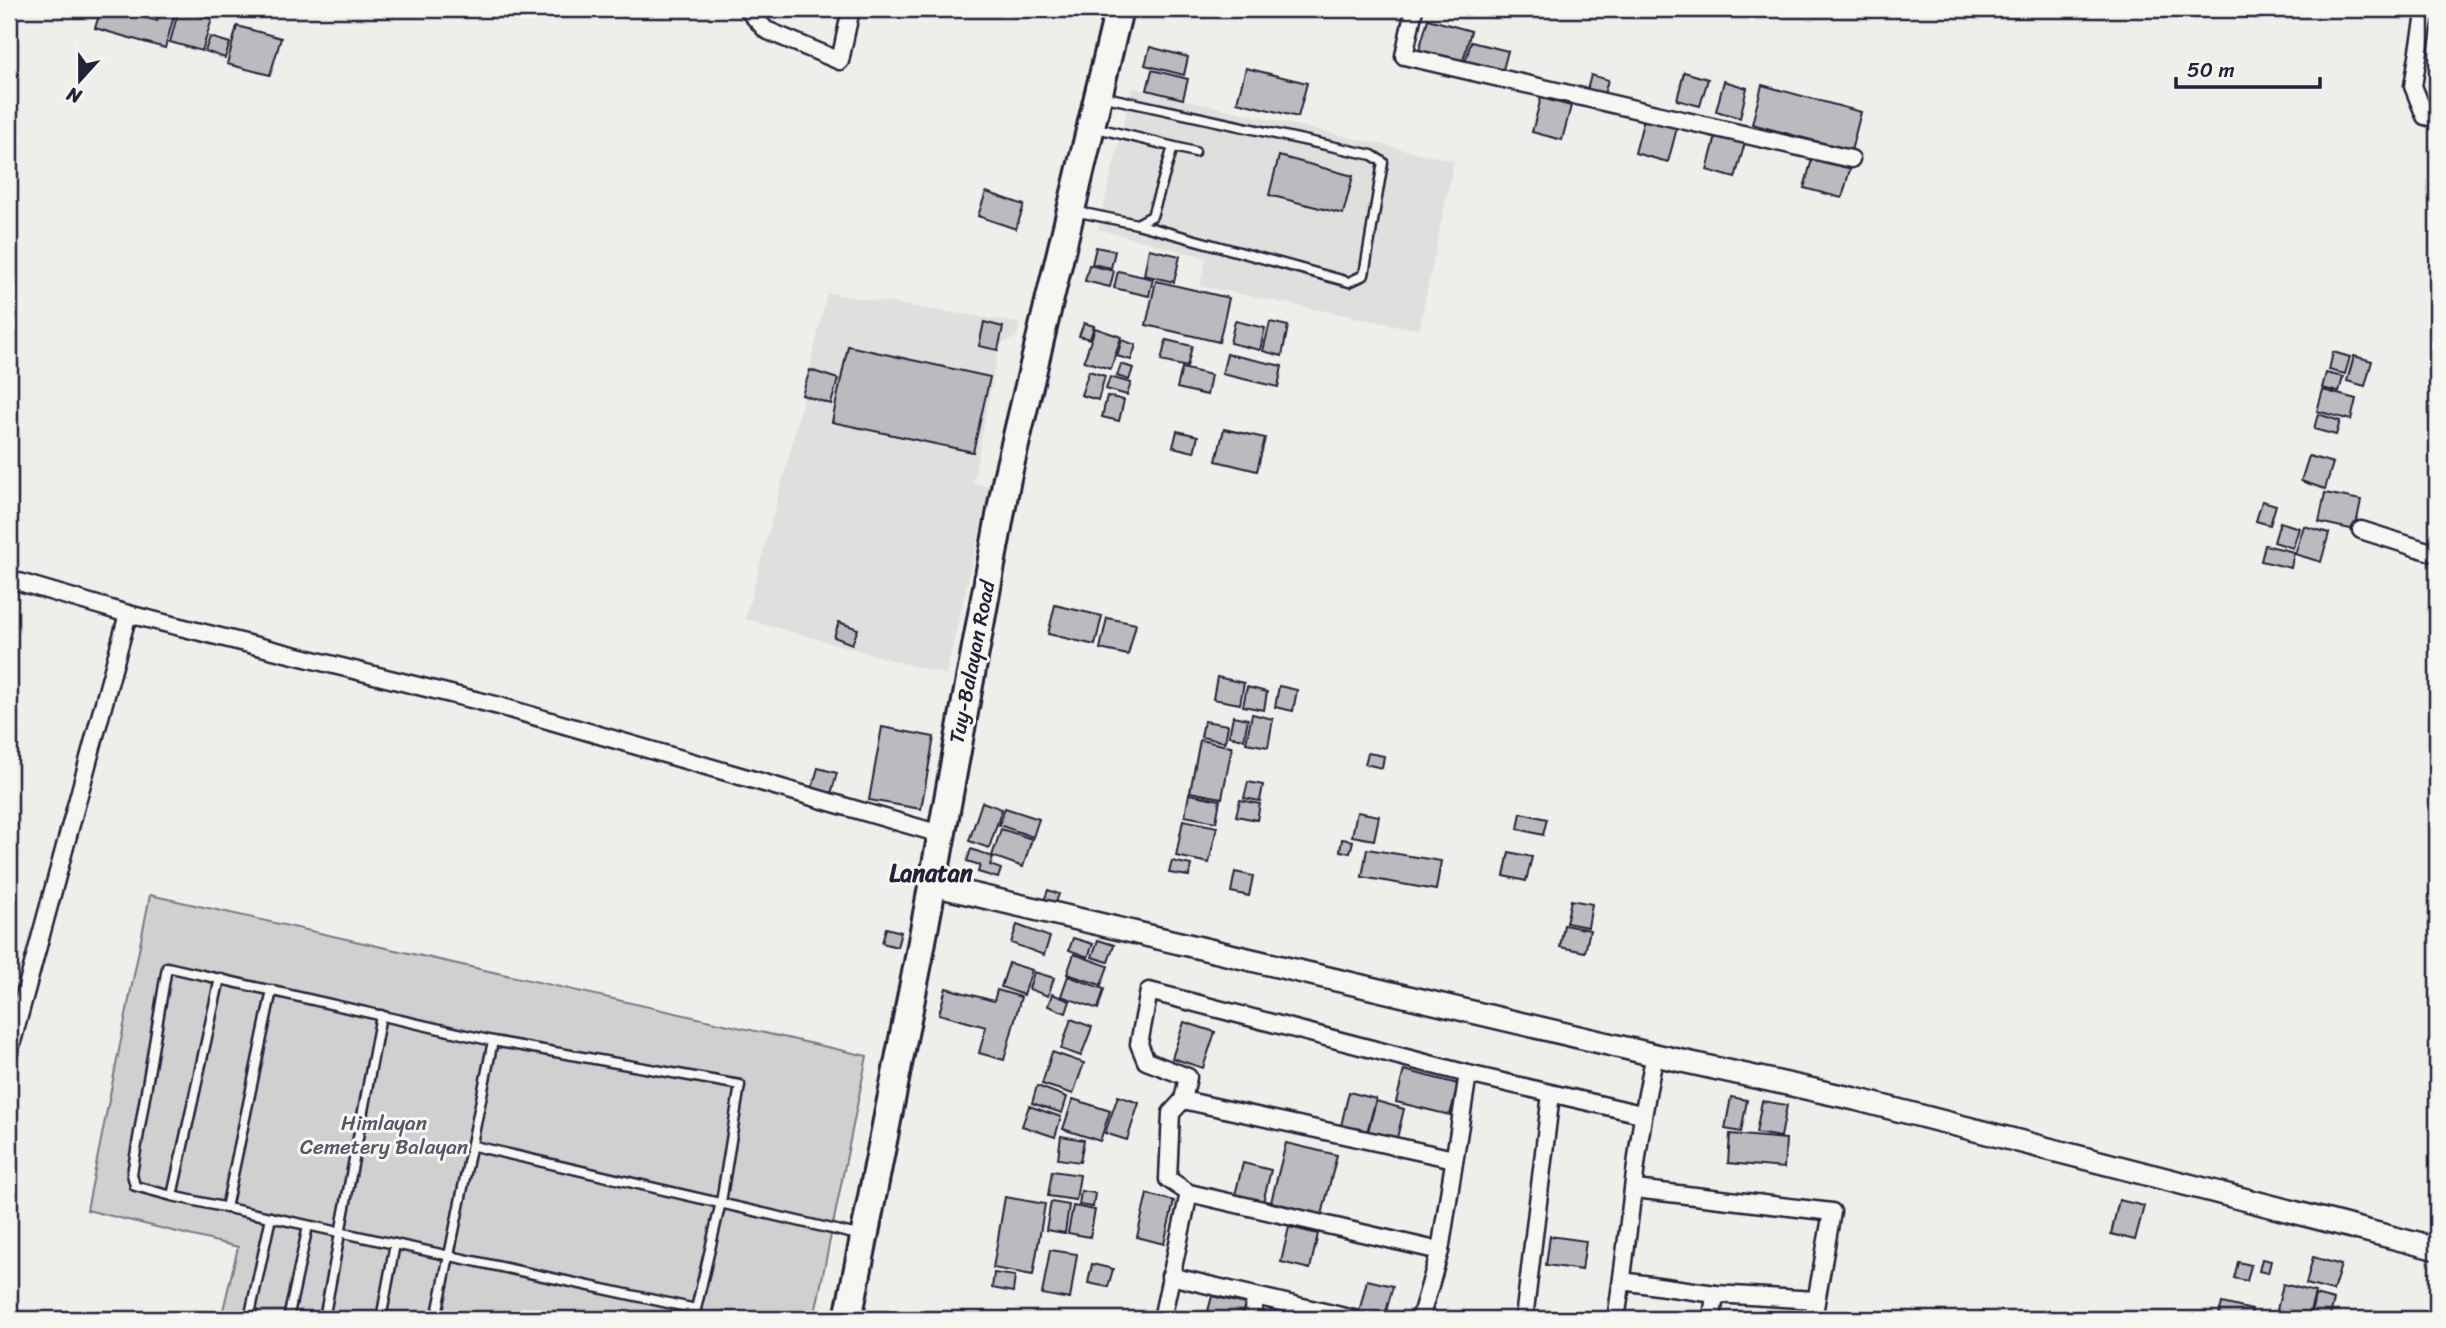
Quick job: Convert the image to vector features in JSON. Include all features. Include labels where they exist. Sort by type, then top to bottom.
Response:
[{"type":"main road","name":"Tuy-Balayan Road","points":[[848,1319],[933,885],[940,834],[1007,478],[1119,9]]},
{"type":"street","points":[[747,9],[766,30],[840,61],[851,9]]},
{"type":"street","points":[[1414,9],[1404,56],[1851,159]]},
{"type":"street","points":[[2426,9],[2413,86],[2425,116],[2437,119]]},
{"type":"street","points":[[2361,530],[2437,554]]},
{"type":"street","points":[[9,579],[128,614],[499,706],[940,834]]},
{"type":"street","points":[[9,1052],[128,614]]},
{"type":"street","points":[[933,885],[1654,1055],[1855,1099],[2437,1249]]},
{"type":"street","points":[[1440,1251],[1189,1193],[1168,1179],[1171,1112],[1183,1100],[1188,1077],[1146,1061],[1139,1044],[1150,990],[1468,1074],[1641,1114]]},
{"type":"street","points":[[1616,1319],[1635,1189],[1641,1114],[1654,1055]]},
{"type":"street","points":[[1420,1319],[1440,1251],[1468,1074]]},
{"type":"street","points":[[1524,1319],[1551,1094]]},
{"type":"street","points":[[1183,1100],[1454,1158]]},
{"type":"street","points":[[1635,1189],[1832,1212],[1813,1319]]},
{"type":"street","points":[[1162,1319],[1189,1193]]},
{"type":"street","points":[[1170,1276],[1333,1317],[1354,1319]]},
{"type":"street","points":[[1622,1281],[1715,1294],[1816,1300]]},
{"type":"street","points":[[1712,1319],[1715,1294]]},
{"type":"street","points":[[1251,1319],[1256,1297]]},
{"type":"lane","points":[[1071,210],[1349,282],[1364,275],[1368,258],[1383,162],[1372,155],[1098,95]]},
{"type":"lane","points":[[1090,126],[1195,152]]},
{"type":"lane","points":[[1137,225],[1152,216],[1173,147]]},
{"type":"lane","points":[[167,967],[220,978],[493,1041],[740,1085],[721,1202],[696,1309],[307,1226],[135,1186],[132,1174],[167,967]]},
{"type":"lane","points":[[172,1196],[220,978]]},
{"type":"lane","points":[[226,1208],[272,990]]},
{"type":"lane","points":[[324,1319],[381,1015]]},
{"type":"lane","points":[[436,1319],[474,1146],[493,1041]]},
{"type":"lane","points":[[474,1146],[865,1237]]},
{"type":"lane","points":[[249,1319],[271,1217]]},
{"type":"lane","points":[[288,1319],[307,1226]]},
{"type":"lane","points":[[381,1319],[396,1244]]},
{"type":"shaded area","points":[[1132,88],[1454,161],[1419,330],[1200,286],[1206,258],[1098,229]]},
{"type":"shaded area","points":[[827,293],[1019,323],[1017,337],[999,345],[973,483],[990,486],[946,675],[745,619],[791,449]]},
{"type":"green space","name":"Himlayan Cemetery Balayan","points":[[150,895],[867,1056],[814,1319],[221,1319],[238,1247],[87,1210]]},
{"type":"building","points":[[101,9],[139,9],[137,15],[157,21],[160,9],[176,9],[165,48],[95,28]]},
{"type":"building","points":[[179,9],[212,19],[202,51],[170,42]]},
{"type":"building","points":[[1428,19],[1471,31],[1462,65],[1418,54]]},
{"type":"building","points":[[237,26],[281,38],[270,75],[227,64]]},
{"type":"building","points":[[210,37],[230,43],[225,58],[205,51]]},
{"type":"building","points":[[1471,42],[1508,51],[1502,73],[1465,63]]},
{"type":"building","points":[[1150,47],[1188,57],[1184,75],[1145,65]]},
{"type":"building","points":[[1246,68],[1307,83],[1298,117],[1237,102]]},
{"type":"building","points":[[1152,70],[1188,79],[1183,99],[1147,90]]},
{"type":"building","points":[[1684,72],[1708,79],[1700,106],[1677,100]]},
{"type":"building","points":[[1591,75],[1608,80],[1603,98],[1586,94]]},
{"type":"building","points":[[1724,81],[1747,88],[1740,118],[1716,111]]},
{"type":"building","points":[[1762,85],[1861,112],[1851,151],[1752,124]]},
{"type":"building","points":[[1541,98],[1571,106],[1562,140],[1532,132]]},
{"type":"building","points":[[1645,115],[1678,124],[1668,162],[1635,153]]},
{"type":"building","points":[[1717,132],[1746,139],[1735,178],[1707,170]]},
{"type":"building","points":[[1814,152],[1852,162],[1842,198],[1804,188]]},
{"type":"building","points":[[1279,156],[1353,176],[1343,214],[1269,195]]},
{"type":"building","points":[[986,192],[1024,205],[1016,229],[978,216]]},
{"type":"building","points":[[1096,247],[1115,251],[1111,268],[1092,264]]},
{"type":"building","points":[[1149,249],[1180,256],[1174,282],[1144,275]]},
{"type":"building","points":[[1089,265],[1114,271],[1110,287],[1085,281]]},
{"type":"building","points":[[1118,271],[1153,279],[1149,296],[1114,288]]},
{"type":"building","points":[[1156,281],[1229,298],[1219,342],[1146,325]]},
{"type":"building","points":[[1235,321],[1265,328],[1260,350],[1230,343]]},
{"type":"building","points":[[984,322],[1003,327],[998,350],[979,346]]},
{"type":"building","points":[[1270,322],[1288,326],[1282,356],[1263,351]]},
{"type":"building","points":[[1084,323],[1094,326],[1090,339],[1079,336]]},
{"type":"building","points":[[1095,328],[1121,337],[1111,369],[1084,361]]},
{"type":"building","points":[[1122,340],[1136,345],[1131,360],[1117,356]]},
{"type":"building","points":[[1166,340],[1192,346],[1187,367],[1161,361]]},
{"type":"building","points":[[848,346],[990,377],[973,452],[832,422]]},
{"type":"building","points":[[2333,352],[2350,357],[2345,374],[2329,370]]},
{"type":"building","points":[[1227,354],[1282,366],[1278,387],[1222,374]]},
{"type":"building","points":[[2354,356],[2372,361],[2365,386],[2347,381]]},
{"type":"building","points":[[1121,364],[1133,368],[1129,380],[1117,376]]},
{"type":"building","points":[[1182,368],[1211,375],[1207,395],[1177,388]]},
{"type":"building","points":[[810,370],[838,379],[831,404],[802,395]]},
{"type":"building","points":[[1089,371],[1105,376],[1098,400],[1081,395]]},
{"type":"building","points":[[2326,373],[2343,377],[2339,392],[2322,388]]},
{"type":"building","points":[[1110,377],[1131,383],[1127,395],[1106,389]]},
{"type":"building","points":[[2323,390],[2356,399],[2351,420],[2317,411]]},
{"type":"building","points":[[1107,396],[1124,400],[1119,421],[1102,417]]},
{"type":"building","points":[[2318,414],[2340,421],[2336,435],[2314,429]]},
{"type":"building","points":[[1224,429],[1265,438],[1257,471],[1216,461]]},
{"type":"building","points":[[1177,431],[1198,436],[1194,452],[1173,447]]},
{"type":"building","points":[[2309,456],[2333,463],[2325,489],[2301,481]]},
{"type":"building","points":[[2325,493],[2361,500],[2355,530],[2319,522]]},
{"type":"building","points":[[2262,501],[2276,505],[2270,525],[2256,521]]},
{"type":"building","points":[[2280,522],[2299,528],[2293,548],[2274,542]]},
{"type":"building","points":[[2304,526],[2329,533],[2321,562],[2295,554]]},
{"type":"building","points":[[2265,545],[2294,552],[2291,568],[2261,561]]},
{"type":"building","points":[[1055,605],[1102,616],[1095,645],[1048,634]]},
{"type":"building","points":[[1107,618],[1136,624],[1128,655],[1100,649]]},
{"type":"building","points":[[839,622],[858,629],[852,644],[834,637]]},
{"type":"building","points":[[1217,677],[1244,683],[1240,704],[1213,699]]},
{"type":"building","points":[[1279,686],[1297,690],[1293,711],[1275,707]]},
{"type":"building","points":[[1247,687],[1267,692],[1264,710],[1243,706]]},
{"type":"building","points":[[1252,714],[1273,719],[1268,747],[1246,743]]},
{"type":"building","points":[[1233,716],[1248,719],[1244,739],[1229,736]]},
{"type":"building","points":[[1204,721],[1228,725],[1225,742],[1201,737]]},
{"type":"building","points":[[882,727],[934,737],[921,809],[869,800]]},
{"type":"building","points":[[1200,740],[1232,747],[1222,798],[1190,792]]},
{"type":"building","points":[[1368,753],[1384,756],[1382,768],[1365,764]]},
{"type":"building","points":[[818,768],[837,773],[831,794],[812,789]]},
{"type":"building","points":[[1248,782],[1263,785],[1260,801],[1244,798]]},
{"type":"building","points":[[1189,794],[1220,800],[1216,822],[1185,816]]},
{"type":"building","points":[[1240,800],[1260,804],[1257,820],[1236,816]]},
{"type":"building","points":[[982,802],[1002,809],[989,848],[969,841]]},
{"type":"building","points":[[1005,808],[1039,819],[1033,837],[999,825]]},
{"type":"building","points":[[1357,812],[1379,816],[1374,840],[1352,836]]},
{"type":"building","points":[[1521,813],[1547,819],[1543,835],[1518,829]]},
{"type":"building","points":[[1183,820],[1217,827],[1209,863],[1176,856]]},
{"type":"building","points":[[1001,829],[1032,839],[1023,867],[992,856]]},
{"type":"building","points":[[1342,839],[1353,841],[1350,853],[1340,851]]},
{"type":"building","points":[[971,849],[993,857],[990,865],[1001,869],[998,878],[978,872],[980,865],[967,861]]},
{"type":"building","points":[[1367,849],[1441,861],[1436,890],[1362,877]]},
{"type":"building","points":[[1509,852],[1532,857],[1526,881],[1504,876]]},
{"type":"building","points":[[1172,861],[1191,865],[1189,876],[1169,873]]},
{"type":"building","points":[[1235,872],[1253,876],[1249,896],[1231,892]]},
{"type":"building","points":[[1048,890],[1059,894],[1055,905],[1044,901]]},
{"type":"building","points":[[1571,900],[1592,904],[1588,927],[1566,923]]},
{"type":"building","points":[[1017,925],[1050,937],[1044,955],[1011,943]]},
{"type":"building","points":[[1564,925],[1590,930],[1585,952],[1560,947]]},
{"type":"building","points":[[886,928],[901,932],[897,947],[882,943]]},
{"type":"building","points":[[1073,938],[1093,944],[1088,957],[1069,950]]},
{"type":"building","points":[[1098,940],[1114,945],[1108,962],[1092,957]]},
{"type":"building","points":[[1074,954],[1108,966],[1101,985],[1067,974]]},
{"type":"building","points":[[1009,963],[1032,970],[1024,995],[1001,987]]},
{"type":"building","points":[[1034,972],[1054,978],[1048,996],[1029,989]]},
{"type":"building","points":[[1068,976],[1104,989],[1098,1009],[1061,996]]},
{"type":"building","points":[[946,988],[994,1001],[997,990],[1021,997],[1004,1060],[979,1053],[986,1027],[939,1014]]},
{"type":"building","points":[[1052,994],[1070,1001],[1066,1013],[1048,1006]]},
{"type":"building","points":[[1071,1019],[1092,1027],[1081,1056],[1061,1049]]},
{"type":"building","points":[[1184,1022],[1215,1032],[1203,1068],[1172,1058]]},
{"type":"building","points":[[1052,1052],[1084,1063],[1073,1094],[1042,1084]]},
{"type":"building","points":[[1404,1070],[1458,1084],[1450,1115],[1396,1102]]},
{"type":"building","points":[[1037,1086],[1067,1097],[1062,1113],[1032,1103]]},
{"type":"building","points":[[1349,1092],[1376,1099],[1366,1136],[1340,1130]]},
{"type":"building","points":[[1118,1096],[1139,1103],[1127,1140],[1105,1133]]},
{"type":"building","points":[[1731,1097],[1747,1100],[1741,1132],[1725,1129]]},
{"type":"building","points":[[1073,1099],[1110,1111],[1100,1141],[1063,1129]]},
{"type":"building","points":[[1376,1101],[1404,1109],[1396,1142],[1367,1135]]},
{"type":"building","points":[[1762,1101],[1787,1105],[1781,1137],[1756,1133]]},
{"type":"building","points":[[1029,1106],[1061,1117],[1055,1137],[1022,1126]]},
{"type":"building","points":[[1730,1134],[1786,1139],[1784,1168],[1728,1163]]},
{"type":"building","points":[[1061,1136],[1084,1140],[1080,1162],[1058,1159]]},
{"type":"building","points":[[1286,1143],[1337,1155],[1322,1215],[1271,1202]]},
{"type":"building","points":[[1243,1163],[1271,1170],[1263,1202],[1235,1195]]},
{"type":"building","points":[[1052,1171],[1080,1175],[1076,1200],[1048,1196]]},
{"type":"building","points":[[1081,1191],[1095,1193],[1093,1207],[1079,1205]]},
{"type":"building","points":[[1147,1194],[1174,1201],[1164,1244],[1137,1237]]},
{"type":"building","points":[[1005,1197],[1045,1204],[1033,1275],[993,1268]]},
{"type":"building","points":[[2119,1200],[2144,1206],[2135,1240],[2111,1234]]},
{"type":"building","points":[[1051,1202],[1069,1205],[1065,1233],[1046,1230]]},
{"type":"building","points":[[1073,1206],[1095,1210],[1090,1237],[1068,1233]]},
{"type":"building","points":[[1289,1227],[1318,1234],[1310,1269],[1281,1262]]},
{"type":"building","points":[[1550,1236],[1586,1241],[1582,1270],[1546,1265]]},
{"type":"building","points":[[1050,1250],[1077,1254],[1070,1299],[1042,1294]]},
{"type":"building","points":[[2313,1257],[2341,1265],[2333,1291],[2306,1284]]},
{"type":"building","points":[[2262,1259],[2271,1261],[2268,1273],[2259,1271]]},
{"type":"building","points":[[2238,1262],[2251,1265],[2247,1281],[2234,1278]]},
{"type":"building","points":[[1092,1264],[1113,1269],[1108,1287],[1088,1283]]},
{"type":"building","points":[[994,1273],[1015,1276],[1013,1292],[992,1288]]},
{"type":"building","points":[[1367,1280],[1393,1286],[1384,1319],[1358,1316]]},
{"type":"building","points":[[2283,1284],[2315,1292],[2308,1319],[2275,1319]]},
{"type":"building","points":[[2315,1295],[2334,1300],[2329,1319],[2310,1319]]},
{"type":"building","points":[[1212,1296],[1249,1305],[1246,1319],[1206,1319]]},
{"type":"building","points":[[2222,1303],[2252,1310],[2250,1319],[2218,1319]]},
{"type":"district","name":"Lanatan","points":[[931,873]]}]
